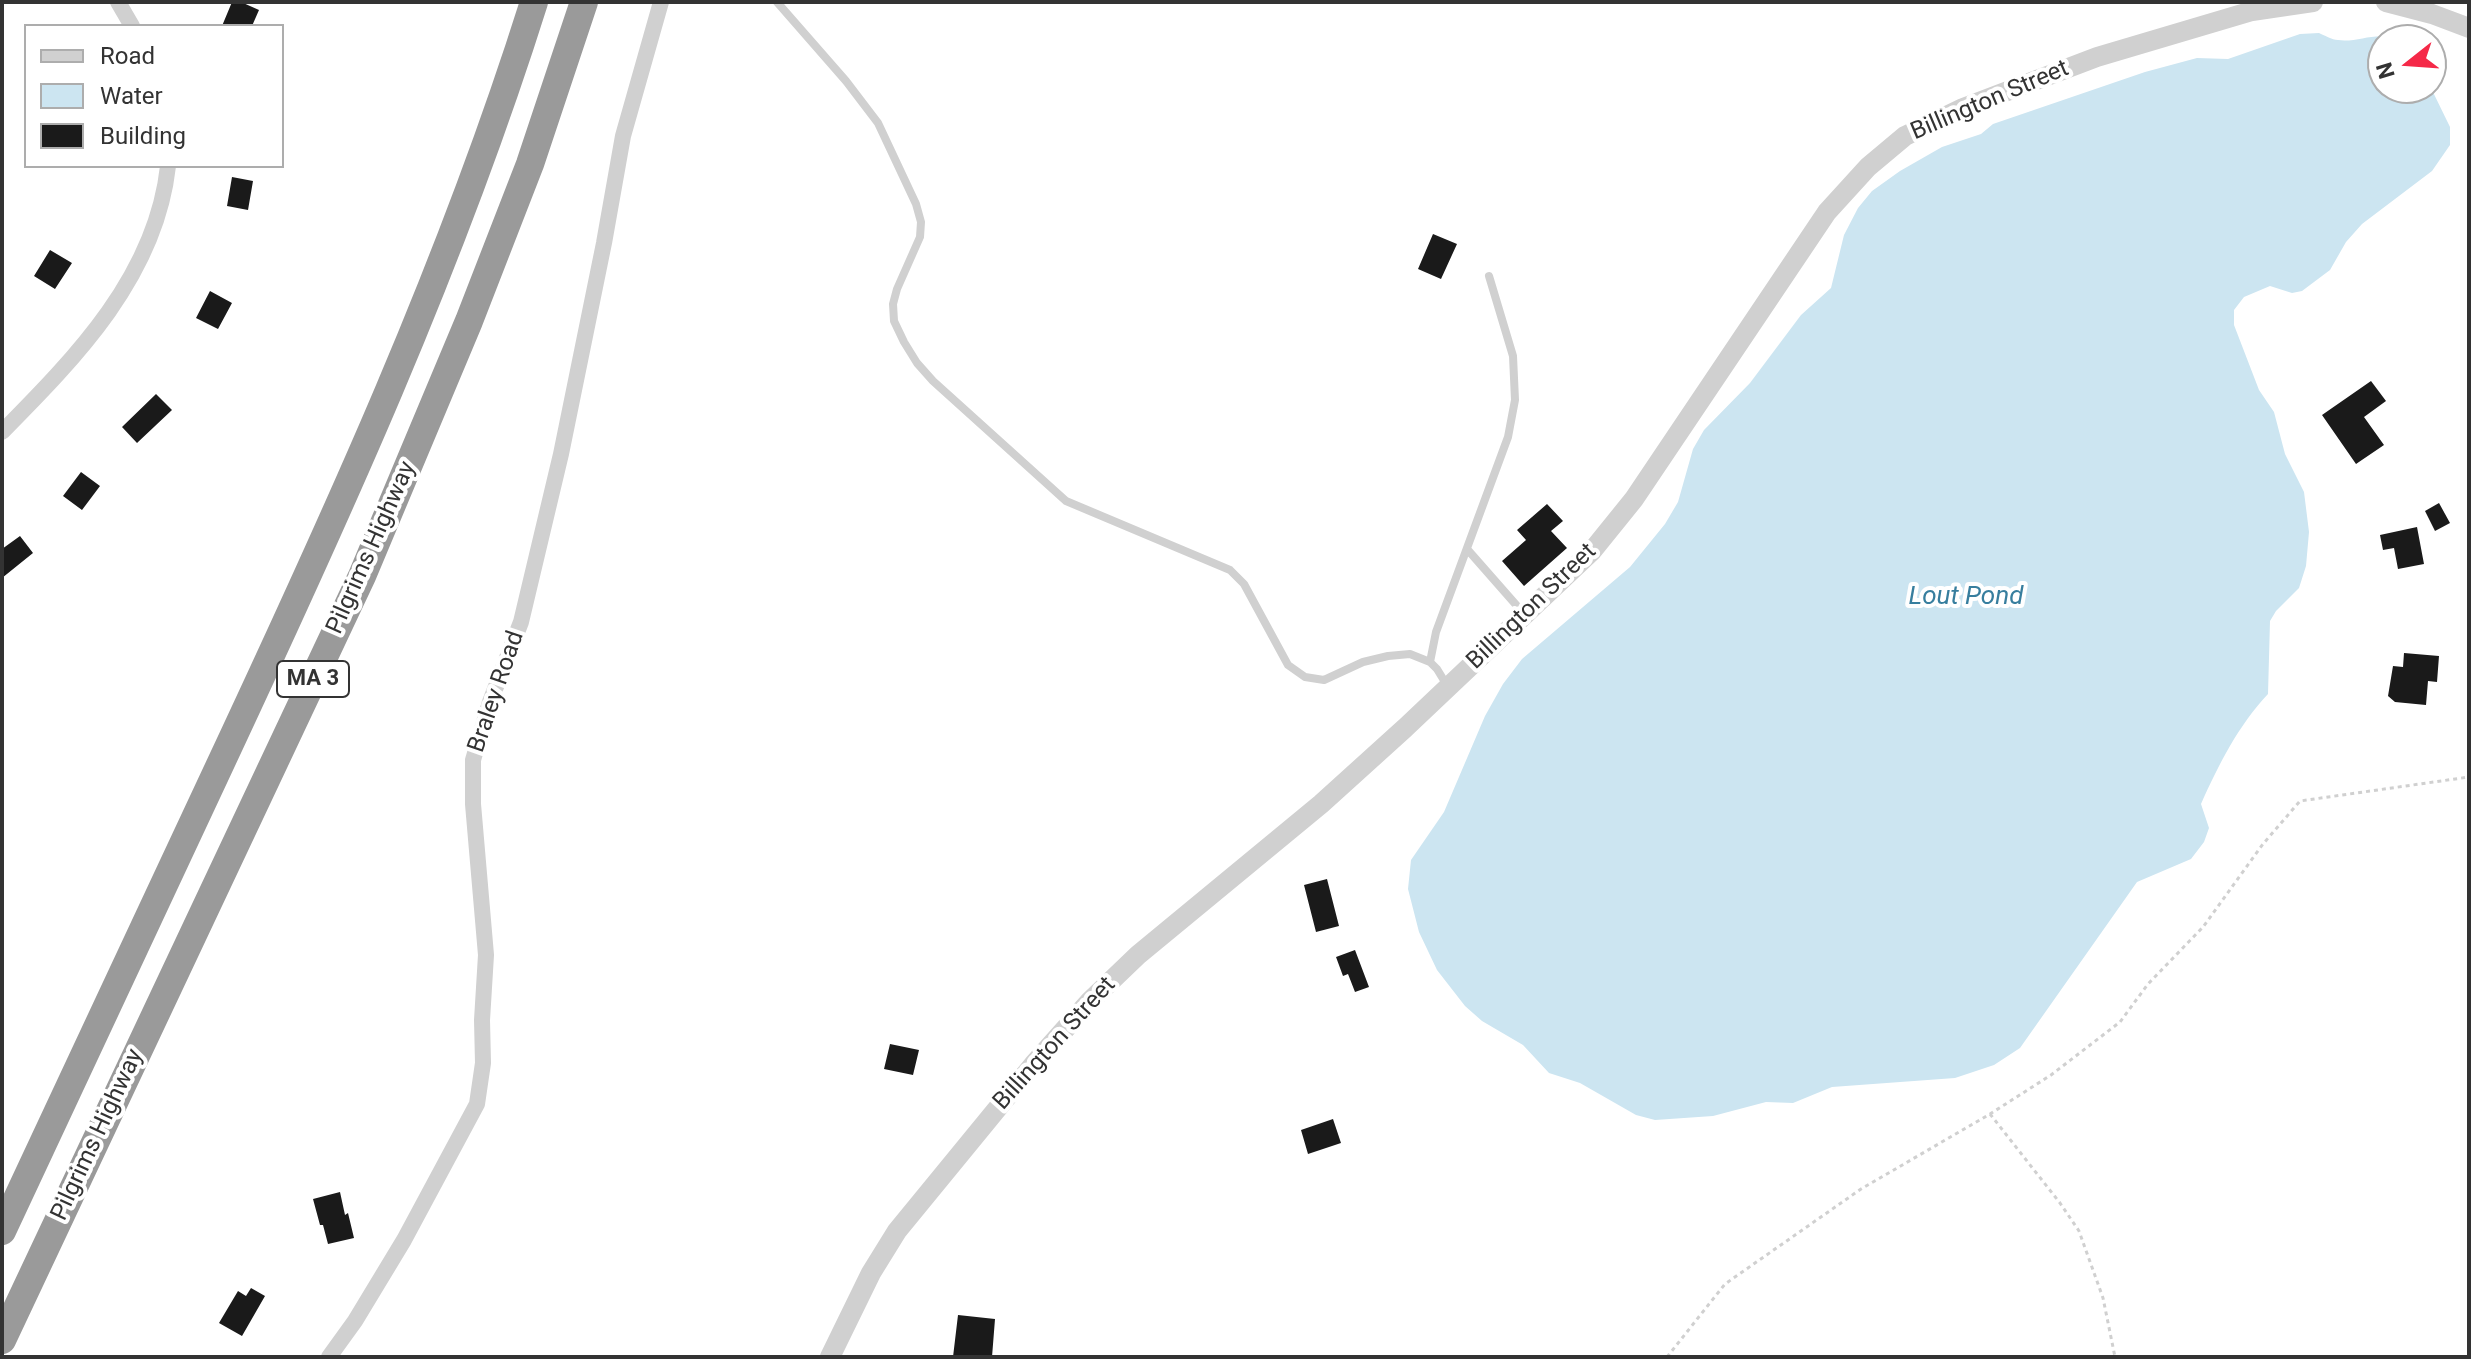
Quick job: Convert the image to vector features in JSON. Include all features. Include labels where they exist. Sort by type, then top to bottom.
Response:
[{"type":"highway","name":"Pilgrims Highway","points":[[2,1231],[357,469],[476,170],[534,2]]},
{"type":"highway","name":"Pilgrims Highway","points":[[2,1340],[373,549],[497,250],[530,164],[584,2]]},
{"type":"street","points":[[118,2],[131,24]]},
{"type":"street","name":"Braley Road","points":[[329,1357],[355,1321],[404,1240],[477,1104],[483,1063],[486,955],[473,804],[473,760],[490,702],[521,622],[561,454],[623,136],[661,2]]},
{"type":"street","name":"Billington Street","points":[[830,1357],[871,1273],[897,1231],[1033,1065],[1090,1001],[1138,955],[1353,776],[1526,615],[1609,532],[1827,212],[1850,184],[1886,151],[1905,136],[1933,121],[2044,75],[2252,11],[2313,2]]},
{"type":"street","points":[[2386,2],[2469,27]]},
{"type":"street","points":[[2,432],[62,370],[119,297],[157,224],[168,168]]},
{"type":"lane","points":[[777,2],[878,123],[916,204],[921,222],[920,237],[897,289],[893,313],[904,342],[933,381],[1066,501],[1230,570],[1251,595],[1288,665],[1305,677],[1324,680],[1363,662],[1410,654],[1430,662],[1449,688]]},
{"type":"lane","points":[[1430,662],[1436,632],[1508,437],[1515,400],[1513,356],[1489,276]]},
{"type":"lane","points":[[1467,549],[1526,615]]},
{"type":"path","points":[[1667,1357],[1725,1284],[1861,1189],[2051,1075],[2120,1022],[2148,984],[2203,927],[2263,844],[2300,801],[2469,777]]},
{"type":"path","points":[[1990,1114],[2079,1231],[2103,1298],[2115,1357]]},
{"type":"water","name":"Lout Pond","points":[[2319,33],[2338,40],[2367,37],[2367,104],[2439,104],[2450,127],[2450,145],[2432,171],[2362,224],[2346,242],[2330,270],[2302,291],[2292,293],[2270,286],[2244,297],[2234,310],[2234,325],[2259,390],[2274,412],[2285,454],[2304,492],[2309,532],[2306,566],[2299,588],[2270,621],[2268,694],[2238,732],[2201,804],[2209,828],[2204,842],[2191,859],[2137,882],[2020,1048],[1994,1065],[1955,1078],[1832,1087],[1793,1103],[1766,1102],[1713,1116],[1655,1120],[1636,1115],[1580,1083],[1549,1073],[1523,1045],[1482,1021],[1465,1006],[1437,970],[1419,932],[1408,889],[1411,860],[1444,812],[1485,716],[1503,684],[1522,659],[1630,567],[1665,524],[1678,502],[1693,449],[1704,430],[1750,383],[1801,315],[1831,288],[1844,235],[1858,208],[1872,191],[1942,147],[1981,134],[1993,124],[2145,72],[2197,58],[2228,59],[2300,34]]},
{"type":"building","points":[[232,2],[241,2],[259,10],[253,24],[223,24]]},
{"type":"building","points":[[232,177],[253,181],[248,210],[227,206]]},
{"type":"building","points":[[1433,234],[1457,244],[1441,279],[1418,269]]},
{"type":"building","points":[[50,250],[72,263],[55,289],[34,276]]},
{"type":"building","points":[[210,291],[232,303],[218,329],[196,318]]},
{"type":"building","points":[[2371,381],[2386,401],[2364,417],[2384,445],[2356,464],[2322,415]]},
{"type":"building","points":[[156,394],[172,410],[137,443],[122,427]]},
{"type":"building","points":[[81,472],[100,486],[82,510],[63,496]]},
{"type":"building","points":[[2439,503],[2450,523],[2435,531],[2425,511]]},
{"type":"building","points":[[1547,504],[1563,521],[1551,531],[1567,548],[1524,586],[1502,561],[1526,540],[1517,530]]},
{"type":"building","points":[[2417,527],[2424,564],[2398,569],[2394,548],[2383,550],[2380,535]]},
{"type":"building","points":[[20,536],[33,553],[2,578],[2,549]]},
{"type":"building","points":[[2404,653],[2439,656],[2437,682],[2428,681],[2426,705],[2395,702],[2388,696],[2393,666],[2403,667]]},
{"type":"building","points":[[1327,879],[1339,926],[1316,932],[1304,885]]},
{"type":"building","points":[[1355,950],[1369,987],[1355,992],[1348,974],[1343,976],[1336,957]]},
{"type":"building","points":[[890,1044],[919,1050],[913,1075],[884,1069]]},
{"type":"building","points":[[1333,1119],[1341,1143],[1308,1154],[1301,1130]]},
{"type":"building","points":[[340,1192],[354,1238],[328,1244],[313,1199]]},
{"type":"building","points":[[251,1288],[265,1296],[242,1336],[219,1323],[238,1291],[246,1296]]},
{"type":"building","points":[[958,1315],[995,1319],[992,1357],[953,1357]]}]
